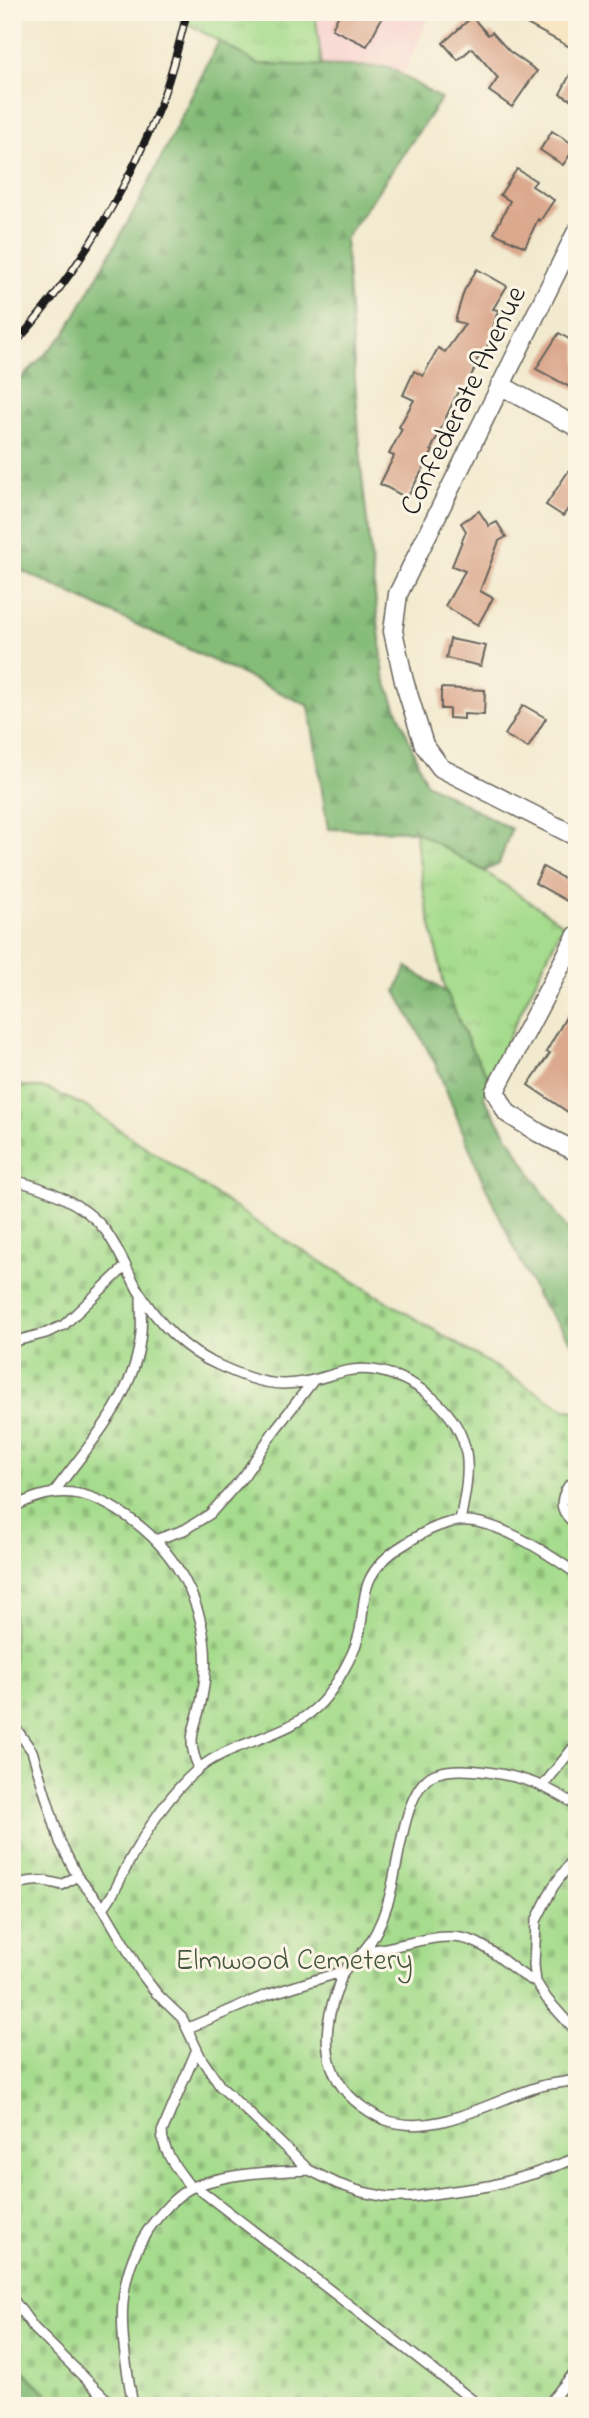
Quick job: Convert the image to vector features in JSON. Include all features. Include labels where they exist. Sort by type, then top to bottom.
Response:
[{"type":"street","points":[[534,12],[577,35]]},
{"type":"street","name":"Confederate Avenue","points":[[577,231],[398,594],[393,631],[404,681],[424,745],[440,768],[577,837]]},
{"type":"street","points":[[500,385],[577,427]]},
{"type":"street","points":[[577,935],[495,1091],[507,1113],[577,1152]]},
{"type":"lane","points":[[12,1180],[48,1192],[89,1215],[105,1230],[155,1315],[177,1338],[197,1354],[216,1364],[252,1378],[283,1384],[313,1381],[363,1368],[385,1372],[409,1382],[430,1396],[453,1422],[468,1457],[468,1482],[460,1521]]},
{"type":"lane","points":[[12,1342],[64,1325],[126,1266]]},
{"type":"lane","points":[[55,1491],[110,1418],[124,1392],[141,1335],[141,1295]]},
{"type":"lane","points":[[155,1540],[184,1530],[219,1505],[244,1476],[274,1431],[313,1381]]},
{"type":"lane","points":[[577,1482],[569,1485],[561,1503],[563,1513],[577,1525]]},
{"type":"lane","points":[[12,1508],[55,1491],[90,1496],[133,1520],[180,1569],[201,1619],[206,1658],[202,1698],[191,1736],[192,1753],[199,1768]]},
{"type":"lane","points":[[103,1908],[115,1895],[131,1858],[164,1805],[199,1768],[221,1755],[293,1726],[311,1713],[334,1687],[358,1639],[364,1595],[370,1579],[390,1553],[427,1530],[460,1521],[504,1531],[577,1574]]},
{"type":"lane","points":[[12,1723],[32,1751],[60,1842],[77,1876],[103,1908],[141,1973],[157,1994],[182,2018],[220,2086],[309,2170],[362,2192],[387,2197],[412,2197],[489,2186],[577,2158]]},
{"type":"lane","points":[[542,1787],[577,1742]]},
{"type":"lane","points":[[577,1805],[542,1787],[493,1774],[445,1772],[428,1778],[413,1799],[388,1904],[364,1951],[344,1971],[329,2011],[326,2046],[331,2067],[340,2085],[352,2099],[382,2119],[400,2123],[463,2116],[545,2085],[577,2080]]},
{"type":"lane","points":[[577,1854],[553,1886],[536,1921],[534,1965],[536,1982],[577,2033]]},
{"type":"lane","points":[[12,1888],[40,1880],[62,1885],[77,1876]]},
{"type":"lane","points":[[364,1951],[385,1950],[440,1937],[463,1938],[487,1948],[525,1978],[536,1982]]},
{"type":"lane","points":[[188,2028],[264,1996],[344,1971]]},
{"type":"lane","points":[[197,2049],[162,2132],[162,2142],[167,2153],[193,2187],[480,2406]]},
{"type":"lane","points":[[134,2406],[123,2338],[122,2296],[131,2262],[146,2232],[168,2204],[193,2187],[234,2175],[309,2170]]},
{"type":"lane","points":[[12,2298],[34,2328],[104,2397],[117,2406]]},
{"type":"lane","points":[[547,2406],[577,2369]]},
{"type":"shaded area","points":[[315,12],[431,12],[403,76],[388,67],[322,67]]},
{"type":"green space","points":[[174,12],[315,12],[322,67],[258,64],[173,15]]},
{"type":"green space","points":[[219,41],[258,64],[389,67],[441,99],[345,239],[362,476],[384,676],[426,783],[511,829],[499,864],[484,871],[415,831],[328,829],[309,706],[12,566],[12,388],[65,334],[139,202]]},
{"type":"green space","points":[[415,831],[484,871],[563,924],[489,1078],[471,1048],[445,989],[424,893]]},
{"type":"green space","points":[[407,967],[447,993],[471,1048],[489,1078],[484,1098],[577,1243],[577,1350],[537,1296],[483,1181],[436,1065],[396,991]]},
{"type":"green space","name":"Elmwood Cemetery","points":[[14,1085],[48,1089],[85,1106],[259,1224],[563,1408],[577,1412],[577,2406],[60,2406],[15,2362],[17,2350],[12,2343]]},
{"type":"green space","points":[[12,2343],[17,2350],[15,2363],[60,2406],[12,2406]]},
{"type":"building","points":[[340,12],[385,12],[367,46],[332,29]]},
{"type":"building","points":[[472,17],[488,35],[492,32],[509,51],[537,71],[512,107],[489,91],[498,78],[472,48],[458,60],[443,43]]},
{"type":"building","points":[[577,61],[577,103],[560,94]]},
{"type":"building","points":[[552,131],[576,146],[563,165],[540,150]]},
{"type":"building","points":[[517,169],[536,181],[532,186],[554,200],[540,221],[538,219],[525,247],[494,233],[510,201],[500,195]]},
{"type":"building","points":[[477,269],[507,286],[493,309],[498,310],[488,345],[472,367],[475,368],[463,391],[459,389],[431,450],[433,451],[407,498],[380,484],[394,456],[389,454],[402,429],[399,427],[414,400],[403,395],[414,371],[423,376],[438,348],[445,352],[465,324],[455,321],[464,291]]},
{"type":"building","points":[[559,333],[577,344],[577,391],[536,369]]},
{"type":"building","points":[[577,458],[577,496],[563,516],[546,505]]},
{"type":"building","points":[[479,511],[489,526],[497,522],[506,537],[499,541],[480,591],[493,598],[478,625],[445,606],[465,571],[452,566],[466,531],[461,523]]},
{"type":"building","points":[[450,639],[486,646],[481,666],[446,658]]},
{"type":"building","points":[[441,688],[485,690],[484,715],[464,714],[464,719],[449,718],[449,709],[441,709]]},
{"type":"building","points":[[523,705],[546,718],[528,748],[505,735]]},
{"type":"building","points":[[543,867],[577,886],[569,902],[535,883]]},
{"type":"building","points":[[577,998],[577,1099],[568,1112],[528,1085],[550,1053],[546,1052]]},
{"type":"railway","points":[[12,347],[59,289],[122,189],[167,85],[187,12]]}]
